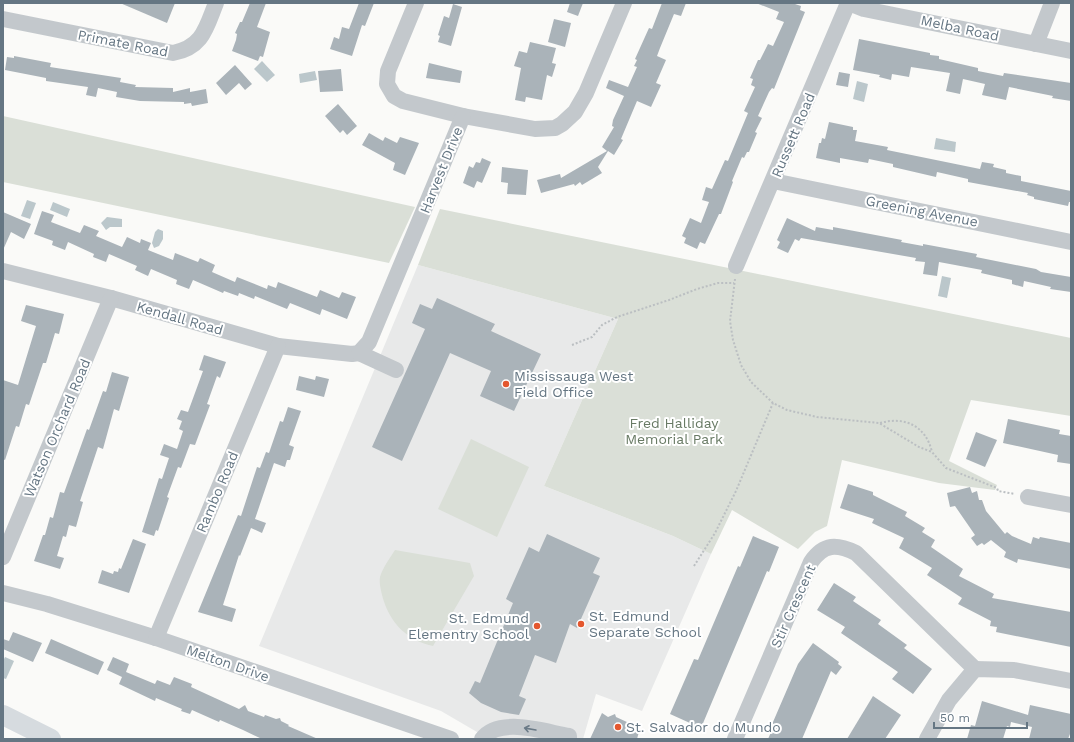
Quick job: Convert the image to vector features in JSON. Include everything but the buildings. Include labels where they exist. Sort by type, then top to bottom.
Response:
[{"type":"main road","points":[[3,716],[16,732],[16,739]]},
{"type":"main road","points":[[3,716],[51,739]]},
{"type":"street","name":"Primate Road","points":[[3,19],[173,53],[188,49],[195,44],[203,34],[216,3]]},
{"type":"street","points":[[416,3],[390,65],[387,84],[394,96],[403,101],[463,116]]},
{"type":"street","name":"Harvest Drive","points":[[359,353],[369,342],[463,116],[535,130],[555,128],[562,124],[575,112],[586,93],[624,3]]},
{"type":"street","name":"Melba Road","points":[[849,3],[864,9],[1071,51]]},
{"type":"street","name":"Russett Road","points":[[736,266],[849,3]]},
{"type":"street","points":[[1036,44],[1052,3]]},
{"type":"street","name":"Greening Avenue","points":[[773,181],[1071,242]]},
{"type":"street","name":"Kendall Road","points":[[3,271],[112,298],[278,346],[352,354],[359,353]]},
{"type":"street","name":"Watson Orchard Road","points":[[3,558],[112,298]]},
{"type":"street","name":"Rambo Road","points":[[156,638],[278,346]]},
{"type":"street","points":[[359,353],[396,370]]},
{"type":"street","points":[[1028,497],[1071,505]]},
{"type":"street","name":"Stir Crescent","points":[[735,739],[811,562],[816,555],[830,547],[838,546],[856,553],[975,669]]},
{"type":"street","name":"Melton Drive","points":[[3,593],[47,604],[156,638],[450,739]]},
{"type":"street","points":[[927,739],[949,700],[975,669],[1014,670],[1071,681]]},
{"type":"street","points":[[482,739],[497,728],[510,726],[569,738]]},
{"type":"path","points":[[736,266],[730,321],[733,340],[741,365],[751,382],[773,403],[786,410],[817,416],[879,423],[899,420],[919,429],[929,440],[932,452],[946,468],[997,488],[998,491],[1028,497]]},
{"type":"path","points":[[572,344],[592,337],[602,326],[617,317],[697,289],[718,283],[734,283]]},
{"type":"path","points":[[694,566],[715,533],[729,505],[773,403]]},
{"type":"path","points":[[879,423],[919,448],[932,452]]},
{"type":"shaded area","points":[[262,61],[275,75],[267,82],[254,69]]},
{"type":"shaded area","points":[[315,71],[317,80],[300,83],[299,74]]},
{"type":"shaded area","points":[[857,81],[868,84],[864,102],[853,99]]},
{"type":"shaded area","points":[[936,138],[956,142],[955,152],[934,149]]},
{"type":"shaded area","points":[[27,200],[36,203],[30,219],[21,216]]},
{"type":"shaded area","points":[[53,202],[70,209],[67,217],[50,210]]},
{"type":"shaded area","points":[[107,217],[122,219],[122,227],[110,227],[106,230],[101,223]]},
{"type":"shaded area","points":[[158,229],[163,231],[163,239],[159,246],[154,248],[152,243],[155,232]]},
{"type":"shaded area","points":[[418,265],[618,319],[544,486],[673,536],[711,554],[642,711],[596,694],[583,739],[489,739],[441,711],[259,646]]},
{"type":"shaded area","points":[[942,276],[951,278],[947,298],[938,296]]},
{"type":"shaded area","points":[[5,657],[14,661],[6,679],[3,678],[3,661]]},
{"type":"green space","points":[[3,116],[415,207],[389,263],[3,182]]},
{"type":"green space","name":"Fred Halliday Memorial Park","points":[[440,209],[1071,338],[1071,416],[971,400],[949,461],[997,485],[995,490],[939,483],[842,460],[827,526],[815,532],[798,549],[732,510],[711,554],[673,536],[544,486],[618,319],[418,265]]},
{"type":"green space","points":[[471,439],[529,467],[497,537],[438,509]]},
{"type":"green space","points":[[395,550],[470,563],[474,576],[433,646],[423,643],[407,634],[394,621],[385,605],[380,577]]},
{"type":"place","name":"Mississauga West Field Office","points":[[506,384]]},
{"type":"place","name":"St. Edmund Separate School","points":[[581,624]]},
{"type":"place","name":"St. Edmund Elementry School","points":[[537,626]]},
{"type":"place","name":"St. Salvador do Mundo","points":[[618,727]]}]
